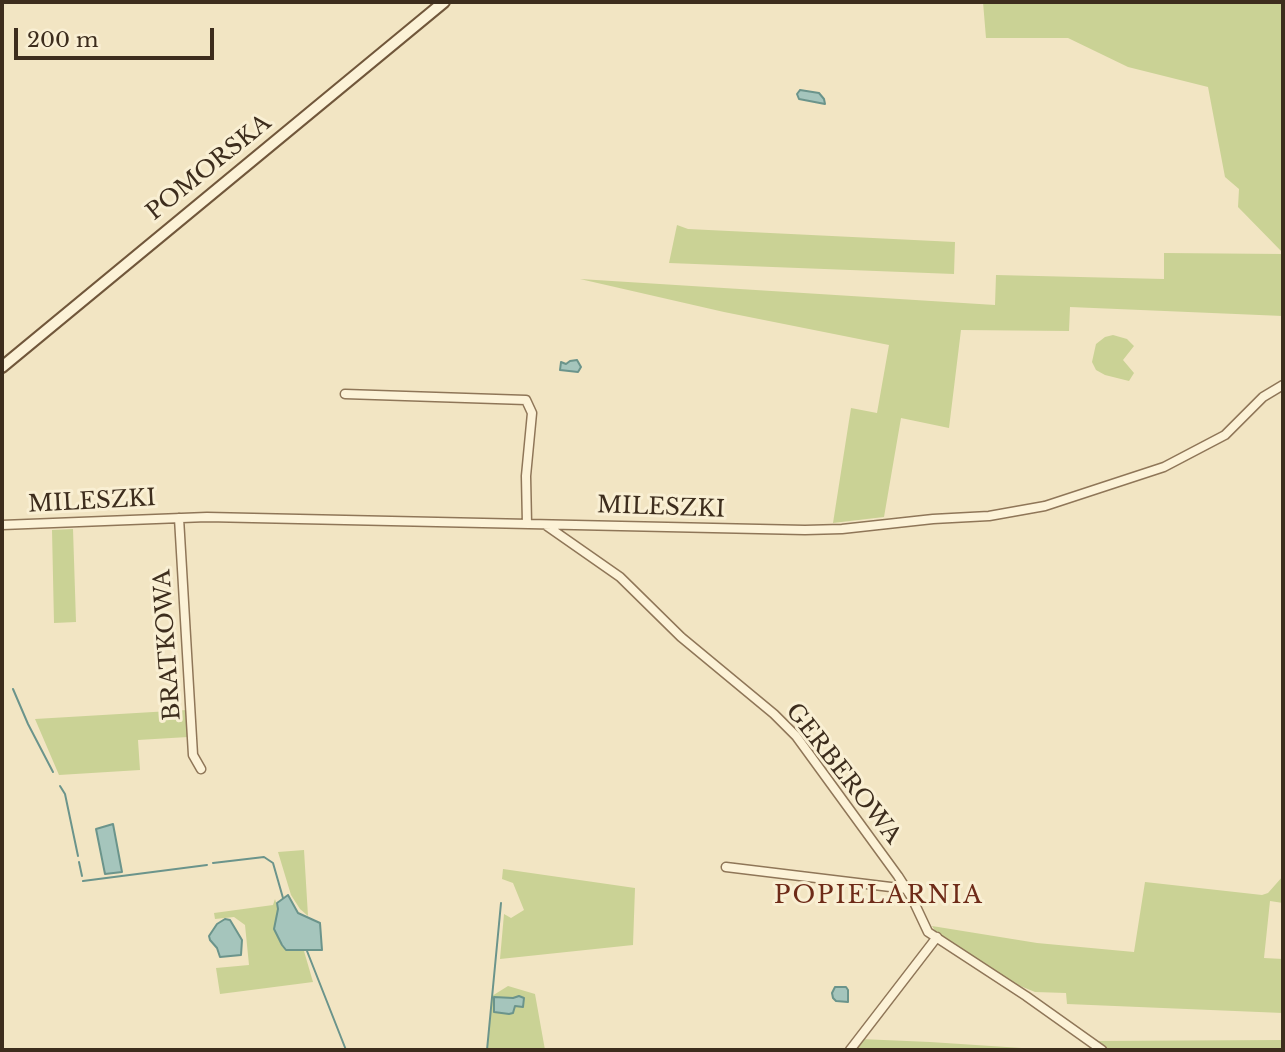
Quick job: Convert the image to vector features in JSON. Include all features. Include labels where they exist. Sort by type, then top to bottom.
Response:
[{"type":"street","name":"POMORSKA","points":[[2,367],[444,2]]},
{"type":"street","name":"MILESZKI","points":[[2,526],[179,518],[842,529],[1019,512],[1149,474],[1175,463],[1225,436],[1264,397],[1283,385]]},
{"type":"street","points":[[345,394],[526,400],[532,413],[526,477],[527,524]]},
{"type":"street","name":"BRATKOWA","points":[[179,518],[194,755],[201,769]]},
{"type":"street","name":"GERBEROWA","points":[[544,524],[620,577],[681,637],[789,729],[907,889],[928,932],[1102,1050]]},
{"type":"street","points":[[726,867],[907,889]]},
{"type":"street","points":[[850,1050],[937,937]]},
{"type":"green space","points":[[983,2],[1283,2],[1283,253],[1238,207],[1239,189],[1225,177],[1208,87],[1128,67],[1068,38],[986,38]]},
{"type":"green space","points":[[677,225],[688,229],[955,242],[954,274],[669,263]]},
{"type":"green space","points":[[1164,253],[1283,254],[1283,316],[1070,307],[1069,331],[961,330],[949,428],[901,418],[884,517],[833,523],[851,408],[877,413],[889,345],[724,312],[580,279],[995,305],[996,275],[1164,279]]},
{"type":"green space","points":[[1113,335],[1127,339],[1134,346],[1123,360],[1134,373],[1129,381],[1105,375],[1096,370],[1092,362],[1096,344]]},
{"type":"green space","points":[[73,529],[76,622],[54,623],[52,530]]},
{"type":"green space","points":[[187,710],[188,737],[138,740],[140,770],[59,775],[35,719]]},
{"type":"green space","points":[[304,850],[308,916],[291,895],[278,852]]},
{"type":"green space","points":[[503,869],[635,888],[633,945],[500,959],[504,914],[511,918],[524,910],[513,883],[502,879]]},
{"type":"green space","points":[[1283,876],[1283,903],[1270,901],[1264,958],[1283,959],[1283,1013],[1067,1004],[1066,993],[1035,992],[1013,983],[935,931],[932,926],[1037,943],[1134,952],[1145,882],[1262,895],[1268,893]]},
{"type":"green space","points":[[275,899],[278,909],[274,929],[282,946],[304,951],[313,982],[220,994],[216,968],[249,965],[245,925],[234,917],[215,919],[214,913],[273,905]]},
{"type":"green space","points":[[508,986],[535,994],[545,1050],[487,1050],[492,996]]},
{"type":"green space","points":[[860,1039],[930,1042],[1052,1050],[855,1050]]},
{"type":"green space","points":[[1283,1040],[1283,1050],[1108,1050],[1094,1041]]},
{"type":"water","points":[[800,90],[819,93],[825,104],[799,99],[797,94]]},
{"type":"water","points":[[577,360],[581,367],[578,372],[560,370],[561,362],[566,364]]},
{"type":"water","points":[[113,824],[122,872],[105,874],[96,829]]},
{"type":"water","points":[[288,895],[298,913],[320,923],[322,950],[286,950],[282,945],[274,929],[277,903]]},
{"type":"water","points":[[225,919],[230,920],[242,940],[241,955],[220,957],[210,940],[209,936],[217,924]]},
{"type":"water","points":[[835,987],[846,987],[848,1002],[836,1001],[833,998]]},
{"type":"water","points":[[494,997],[524,998],[523,1007],[515,1006],[513,1013],[509,1014],[494,1012]]},
{"type":"waterway","points":[[13,689],[53,772]]},
{"type":"waterway","points":[[60,786],[65,794],[78,856]]},
{"type":"waterway","points":[[213,863],[264,857],[273,863],[283,898]]},
{"type":"waterway","points":[[79,862],[82,876]]},
{"type":"waterway","points":[[83,881],[207,865]]},
{"type":"waterway","points":[[487,1050],[501,903]]},
{"type":"waterway","points":[[307,951],[346,1050]]},
{"type":"district","name":"POPIELARNIA","points":[[879,896]]}]
